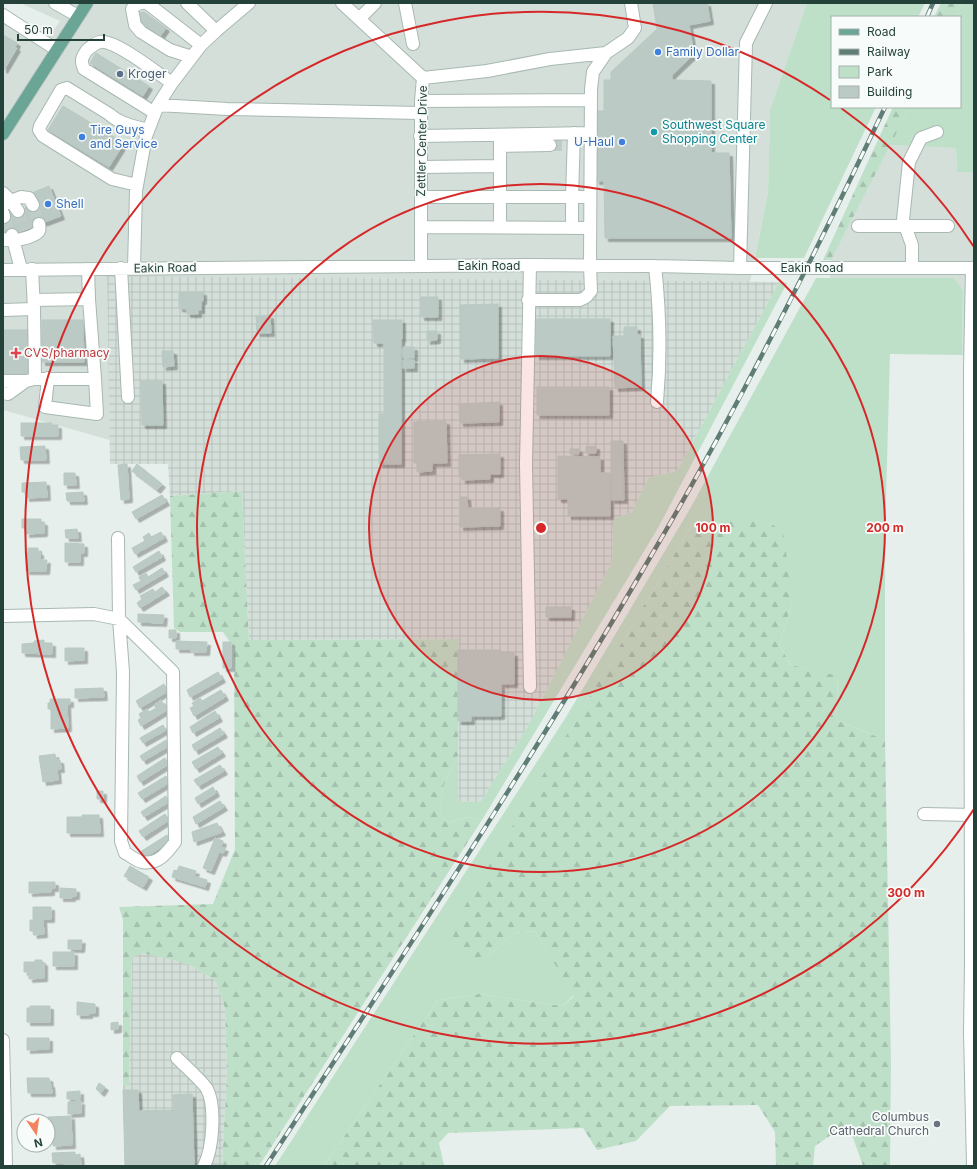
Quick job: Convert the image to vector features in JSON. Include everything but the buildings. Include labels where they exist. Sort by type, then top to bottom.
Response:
[{"type":"main road","points":[[3,134],[6,122],[87,3]]},
{"type":"street","points":[[55,3],[78,16]]},
{"type":"street","points":[[142,3],[137,4],[132,9],[135,25],[142,32],[170,50],[192,56]]},
{"type":"street","points":[[147,3],[201,45]]},
{"type":"street","points":[[186,3],[216,31]]},
{"type":"street","points":[[134,268],[137,185],[148,130],[157,109],[172,83],[201,45],[249,3]]},
{"type":"street","name":"Zettler Center Drive","points":[[342,3],[423,78],[420,136],[421,266]]},
{"type":"street","points":[[359,19],[375,3]]},
{"type":"street","points":[[405,3],[413,44]]},
{"type":"street","points":[[528,300],[580,300],[586,297],[591,291],[590,197],[591,100],[593,72],[606,54],[628,38],[635,28],[631,3]]},
{"type":"street","points":[[740,268],[746,44],[766,3]]},
{"type":"street","points":[[3,15],[56,50]]},
{"type":"street","points":[[172,83],[117,46],[101,41],[91,46],[82,56],[81,63],[84,69],[157,109],[227,110],[421,107],[591,100]]},
{"type":"street","points":[[423,78],[487,71],[550,60],[606,54]]},
{"type":"street","points":[[137,185],[112,179],[43,136],[39,130],[61,90],[67,88],[121,122],[148,130]]},
{"type":"street","points":[[912,268],[912,245],[903,220],[909,162],[921,138],[937,132]]},
{"type":"street","points":[[420,136],[500,140],[571,141],[591,133]]},
{"type":"street","points":[[500,140],[550,145]]},
{"type":"street","points":[[500,140],[500,228]]},
{"type":"street","points":[[571,141],[572,228]]},
{"type":"street","points":[[420,167],[500,166]]},
{"type":"street","points":[[5,206],[21,197],[29,198],[33,205]]},
{"type":"street","points":[[421,197],[590,197]]},
{"type":"street","points":[[5,206],[18,211]]},
{"type":"street","points":[[30,380],[34,304],[26,269],[9,238],[37,233],[40,230],[39,224]]},
{"type":"street","points":[[858,226],[948,226]]},
{"type":"street","points":[[421,228],[590,228]]},
{"type":"street","points":[[530,265],[528,300],[526,464],[530,687]]},
{"type":"street","name":"Eakin Road","points":[[3,270],[530,265],[740,268],[973,268]]},
{"type":"street","points":[[655,266],[658,296],[660,372],[657,402]]},
{"type":"street","points":[[121,268],[128,397]]},
{"type":"street","points":[[973,268],[973,314],[970,370],[973,815],[970,1032],[973,1166]]},
{"type":"street","points":[[48,378],[45,407],[97,414],[88,269]]},
{"type":"street","points":[[3,310],[34,304],[89,299]]},
{"type":"street","points":[[3,380],[95,378]]},
{"type":"street","points":[[3,393],[8,394],[30,380]]},
{"type":"street","points":[[3,616],[94,614],[119,619],[173,672],[175,842],[167,854],[154,862],[141,862],[125,853],[121,842],[123,672],[119,619],[118,538]]},
{"type":"street","points":[[924,814],[973,815]]},
{"type":"street","points":[[3,1040],[6,1166]]},
{"type":"street","points":[[177,1058],[207,1089],[213,1108],[211,1143],[204,1166]]},
{"type":"shaded area","points":[[20,3],[807,3],[770,110],[768,192],[750,282],[107,276],[110,440],[3,410],[3,22],[47,40],[60,21]]},
{"type":"shaded area","points":[[890,145],[956,148],[957,172],[974,172],[974,356],[962,355],[963,292],[954,278],[830,278],[831,260]]},
{"type":"shaded area","points":[[107,276],[779,282],[677,471],[648,478],[632,512],[613,519],[612,562],[529,724],[481,801],[476,802],[458,801],[459,639],[249,640],[242,491],[170,496],[168,464],[110,464]]},
{"type":"shaded area","points":[[142,952],[188,964],[215,980],[225,1008],[227,1073],[222,1166],[125,1166],[123,1086],[129,1086],[132,957]]},
{"type":"green space","points":[[807,3],[925,3],[918,16],[831,16],[831,108],[876,108],[804,258],[755,258],[768,192],[770,110]]},
{"type":"green space","points":[[941,3],[963,3],[956,16],[934,16]]},
{"type":"green space","points":[[963,3],[974,3],[974,172],[957,172],[956,148],[890,145],[909,108],[961,108],[961,16],[956,16]]},
{"type":"green space","points":[[893,108],[909,108],[831,260],[823,260]]},
{"type":"green space","points":[[816,278],[954,278],[963,291],[962,355],[890,354],[885,537],[885,740],[836,720],[838,677],[791,665],[779,645],[792,604],[693,523],[570,730],[487,957],[514,933],[535,931],[574,995],[562,1006],[479,994],[438,1000],[324,1166],[275,1166],[566,717],[691,507]]},
{"type":"green space","points":[[779,282],[787,283],[658,528],[482,820],[468,817],[447,823],[440,812],[443,787],[458,755],[458,801],[481,801],[529,724],[612,562],[613,519],[632,512],[648,478],[677,471]]},
{"type":"green space","points":[[242,491],[249,640],[459,639],[458,755],[443,787],[440,812],[447,823],[468,817],[482,820],[259,1166],[222,1166],[227,1073],[225,1008],[215,980],[188,964],[142,953],[132,957],[129,1086],[123,1086],[123,920],[119,907],[213,904],[235,849],[234,648],[223,632],[180,632],[174,628],[170,496]]},
{"type":"green space","points":[[767,520],[784,534],[792,604],[779,645],[791,665],[838,676],[836,720],[885,740],[891,1063],[890,1166],[863,1166],[852,1135],[834,1133],[815,1146],[813,1166],[776,1166],[775,1132],[758,1105],[670,1106],[636,1141],[597,1150],[583,1128],[448,1133],[439,1143],[444,1166],[324,1166],[438,1000],[479,994],[562,1006],[574,996],[535,931],[514,933],[487,957],[474,961],[453,949],[453,926],[693,523]]},
{"type":"tunnel","points":[[550,145],[565,145]]},
{"type":"tunnel","points":[[33,205],[39,224]]},
{"type":"tunnel","points":[[18,211],[25,230]]},
{"type":"tunnel","points":[[4,217],[12,235]]},
{"type":"railway","points":[[927,16],[933,3]]},
{"type":"railway","points":[[266,1166],[509,790],[648,561],[680,506],[772,337],[885,108]]},
{"type":"place","name":"Family Dollar","points":[[658,52]]},
{"type":"place","name":"Kroger","points":[[120,74]]},
{"type":"place","name":"Southwest Square Shopping Center","points":[[654,132]]},
{"type":"place","name":"Tire Guys and Service","points":[[82,137]]},
{"type":"place","name":"U-Haul","points":[[622,142]]},
{"type":"place","name":"Shell","points":[[48,204]]},
{"type":"place","name":"CVS/pharmacy","points":[[16,353]]},
{"type":"place","name":"Columbus Cathedral Church","points":[[937,1124]]}]
